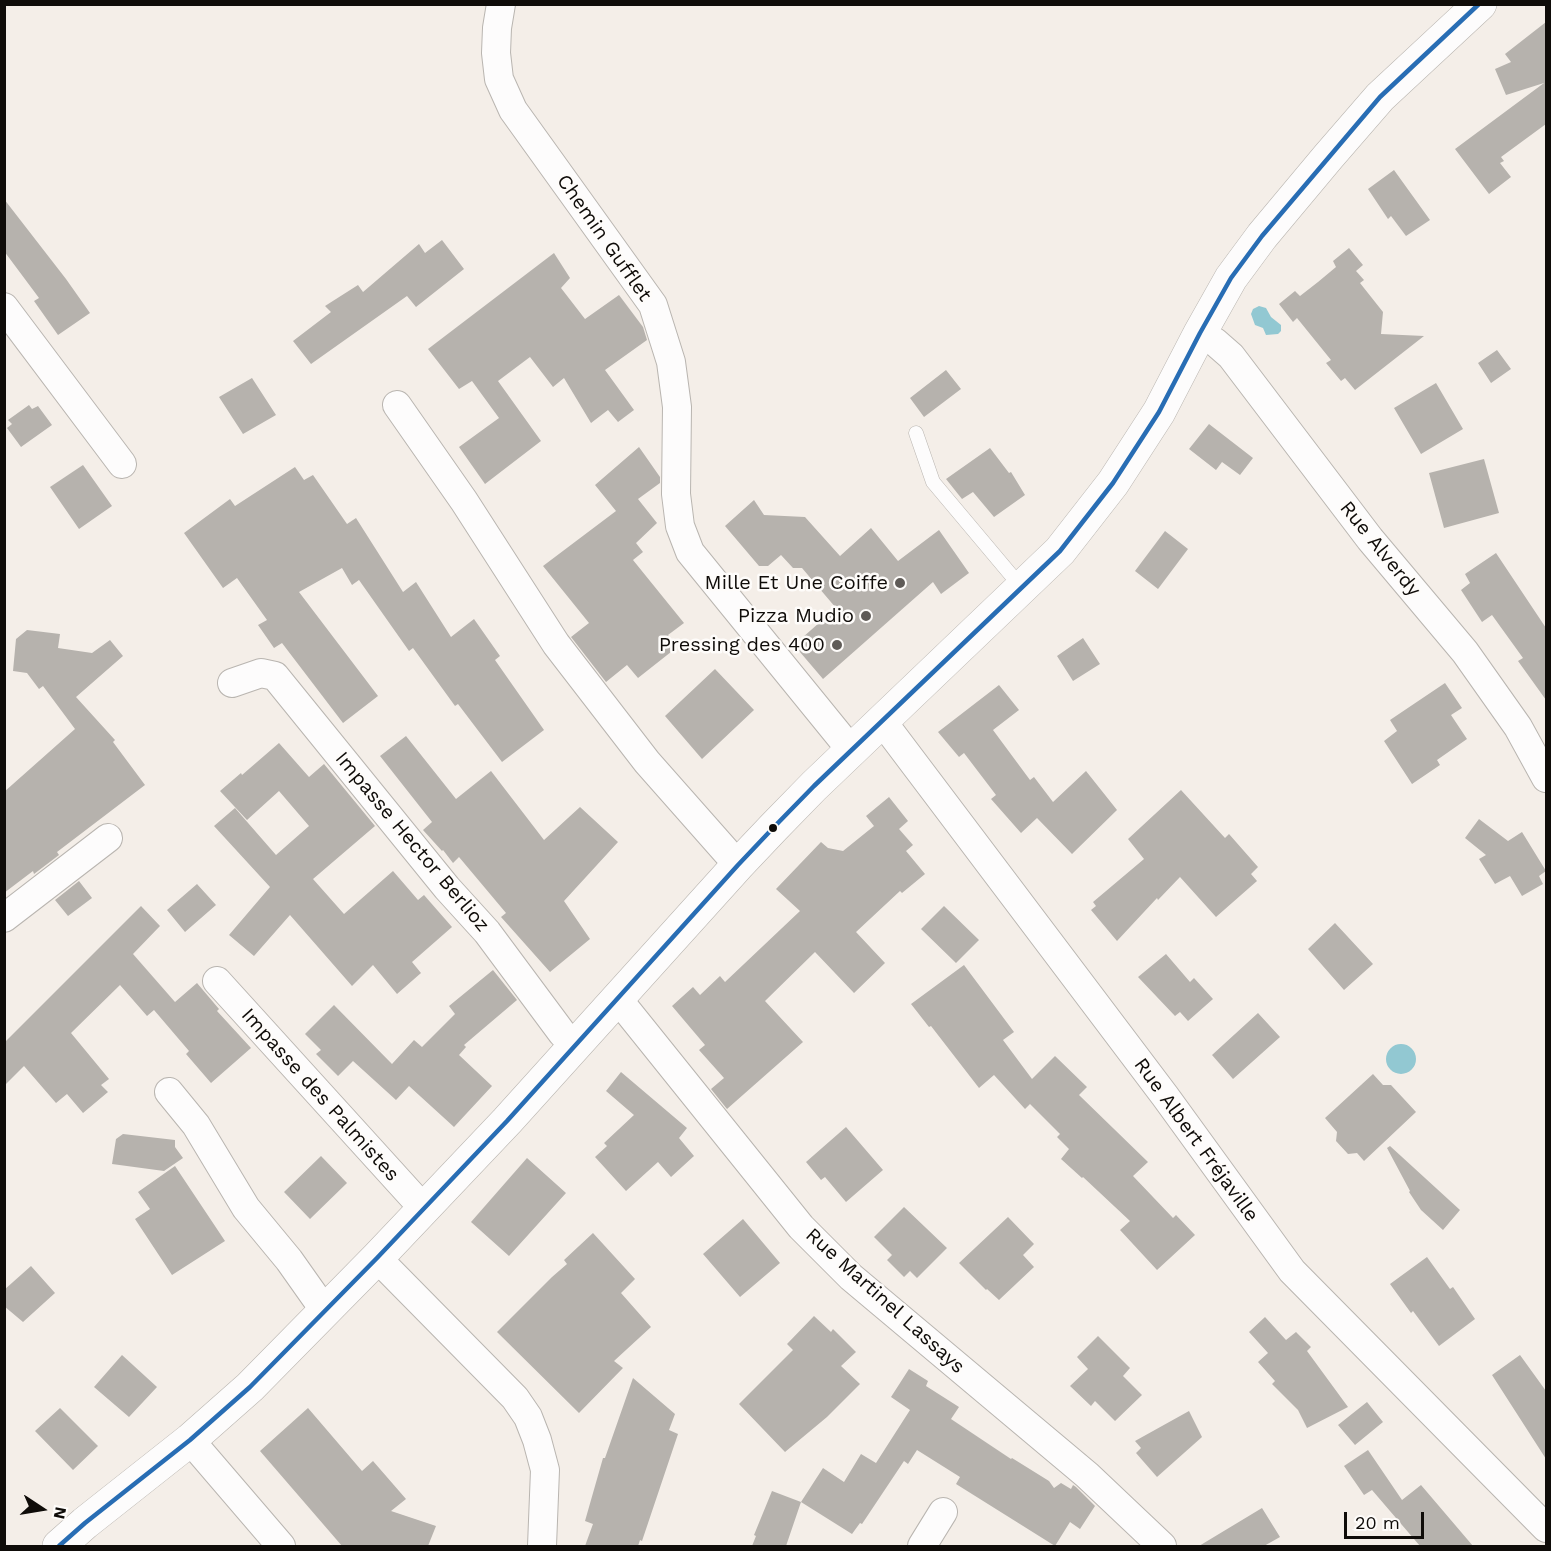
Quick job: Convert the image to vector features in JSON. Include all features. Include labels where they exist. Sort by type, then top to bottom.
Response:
[{"type":"main road","points":[[58,1546],[190,1440],[250,1387],[507,1121],[738,865],[814,786],[1060,551],[1113,483],[1159,412],[1231,278],[1262,236],[1380,97],[1480,4]]},
{"type":"street","name":"Chemin Gufflet","points":[[501,4],[496,53],[499,79],[513,110],[653,305],[671,362],[677,407],[676,495],[680,526],[690,552],[851,750]]},
{"type":"street","points":[[4,307],[122,464]]},
{"type":"street","name":"Rue Alverdy","points":[[1200,333],[1231,356],[1370,539],[1465,652],[1518,727],[1546,778]]},
{"type":"street","points":[[397,405],[464,501],[556,644],[647,762],[738,865]]},
{"type":"street","name":"Impasse Hector Berlioz","points":[[232,683],[261,673],[275,676],[447,888],[487,932],[562,1033],[574,1045]]},
{"type":"street","name":"Rue Albert Fréjaville","points":[[882,721],[1165,1096],[1292,1271],[1546,1528]]},
{"type":"street","points":[[4,918],[108,838]]},
{"type":"street","name":"Impasse des Palmistes","points":[[217,981],[424,1209]]},
{"type":"street","name":"Rue Martinel Lassays","points":[[617,998],[801,1227],[843,1268],[1087,1475],[1162,1546]]},
{"type":"street","points":[[169,1092],[196,1125],[246,1208],[289,1260],[325,1311]]},
{"type":"street","points":[[377,1258],[515,1398],[528,1417],[545,1470],[542,1546]]},
{"type":"street","points":[[190,1440],[281,1546]]},
{"type":"street","points":[[922,1546],[943,1512]]},
{"type":"lane","points":[[916,433],[933,482],[1022,588]]},
{"type":"water","points":[[1259,306],[1266,308],[1271,317],[1281,325],[1281,331],[1278,334],[1266,335],[1263,328],[1255,325],[1251,314],[1253,309]]},
{"type":"water","points":[[1401,1044],[1407,1045],[1415,1053],[1415,1065],[1407,1073],[1401,1074],[1395,1073],[1387,1065],[1386,1059],[1387,1053],[1395,1045]]},
{"type":"building","points":[[1546,22],[1546,124],[1501,157],[1504,161],[1500,163],[1511,177],[1489,194],[1455,149],[1544,83],[1506,95],[1495,69],[1511,62],[1505,54]]},
{"type":"building","points":[[1394,170],[1430,220],[1406,236],[1391,216],[1388,219],[1368,189]]},
{"type":"building","points":[[4,199],[90,313],[58,335],[34,301],[39,298],[4,251]]},
{"type":"building","points":[[442,240],[464,269],[416,307],[407,296],[311,364],[293,341],[331,312],[325,306],[358,285],[363,292],[419,244],[425,253]]},
{"type":"building","points":[[1349,248],[1363,265],[1356,271],[1364,280],[1360,283],[1383,312],[1381,334],[1424,336],[1355,390],[1345,378],[1341,381],[1326,363],[1331,360],[1297,318],[1293,322],[1279,304],[1295,291],[1300,296],[1318,282],[1336,267],[1333,261]]},
{"type":"building","points":[[554,253],[570,278],[561,288],[585,319],[619,295],[643,327],[647,340],[605,370],[634,410],[618,422],[608,410],[591,423],[564,378],[553,387],[530,357],[498,381],[541,441],[485,484],[459,447],[499,418],[472,381],[459,389],[428,349]]},
{"type":"building","points":[[1497,350],[1511,369],[1491,383],[1478,363]]},
{"type":"building","points":[[946,370],[961,389],[924,417],[910,398]]},
{"type":"building","points":[[252,378],[276,415],[243,434],[219,397]]},
{"type":"building","points":[[1436,383],[1463,429],[1421,454],[1394,408]]},
{"type":"building","points":[[29,405],[32,409],[38,406],[52,425],[21,447],[7,428],[12,424],[8,420]]},
{"type":"building","points":[[1209,424],[1253,458],[1240,475],[1222,462],[1216,470],[1189,449]]},
{"type":"building","points":[[639,447],[660,477],[660,483],[638,499],[657,523],[636,543],[643,552],[633,560],[684,623],[668,635],[676,648],[638,678],[627,665],[606,682],[571,637],[589,623],[543,566],[616,511],[595,485]]},
{"type":"building","points":[[990,448],[1009,473],[1011,472],[1025,495],[994,517],[973,492],[962,499],[946,479]]},
{"type":"building","points":[[1484,459],[1499,513],[1444,528],[1429,473]]},
{"type":"building","points":[[83,465],[112,506],[79,529],[50,487]]},
{"type":"building","points":[[295,467],[304,480],[313,475],[347,524],[356,518],[403,592],[416,582],[451,637],[474,619],[500,656],[495,660],[544,730],[502,762],[458,704],[455,706],[413,648],[409,651],[359,580],[352,585],[342,568],[299,592],[378,696],[343,723],[282,643],[274,648],[258,625],[267,620],[237,578],[223,588],[184,533],[230,499],[235,506]]},
{"type":"building","points":[[754,500],[764,515],[805,517],[840,556],[871,528],[898,561],[939,530],[969,573],[941,594],[933,582],[823,679],[794,645],[836,608],[802,568],[793,568],[781,555],[768,566],[759,566],[725,526]]},
{"type":"building","points":[[1165,531],[1188,549],[1158,589],[1135,571]]},
{"type":"building","points":[[1496,553],[1546,628],[1546,700],[1518,661],[1523,658],[1492,615],[1482,622],[1461,590],[1470,583],[1465,574]]},
{"type":"building","points":[[27,630],[60,634],[58,648],[92,653],[110,640],[123,656],[76,697],[115,740],[113,742],[145,785],[57,852],[59,855],[4,893],[4,792],[75,729],[43,686],[39,689],[27,673],[13,671],[16,639]]},
{"type":"building","points":[[1083,638],[1100,664],[1073,681],[1057,656]]},
{"type":"building","points":[[715,669],[754,710],[702,759],[665,716]]},
{"type":"building","points":[[1445,683],[1462,708],[1451,715],[1467,739],[1437,760],[1440,765],[1412,784],[1384,741],[1397,731],[1390,720]]},
{"type":"building","points":[[999,685],[1019,710],[993,730],[1030,780],[1034,777],[1053,802],[1086,771],[1117,810],[1072,854],[1037,818],[1021,833],[991,799],[996,795],[964,753],[959,757],[938,732]]},
{"type":"building","points":[[406,736],[456,799],[491,771],[544,840],[580,807],[618,842],[564,901],[590,939],[550,972],[501,917],[506,913],[459,857],[453,863],[423,830],[432,822],[380,756]]},
{"type":"building","points":[[279,743],[309,777],[324,764],[375,826],[313,879],[344,914],[393,871],[418,900],[424,895],[452,927],[412,962],[421,973],[397,994],[373,965],[352,986],[290,915],[254,956],[229,935],[270,887],[214,826],[235,808],[276,855],[309,826],[279,791],[247,820],[220,791]]},
{"type":"building","points":[[1181,790],[1225,838],[1229,834],[1258,867],[1251,874],[1257,881],[1216,917],[1180,877],[1117,941],[1091,910],[1096,906],[1093,902],[1144,859],[1128,839]]},
{"type":"building","points":[[889,797],[908,821],[899,829],[913,845],[906,851],[925,874],[902,893],[900,891],[856,932],[885,963],[854,993],[815,952],[765,1001],[803,1042],[727,1109],[711,1089],[724,1078],[699,1050],[705,1045],[672,1006],[693,987],[700,995],[720,976],[725,982],[800,911],[776,889],[821,842],[828,848],[843,851],[874,826],[866,816]]},
{"type":"building","points":[[1479,819],[1508,841],[1522,832],[1546,871],[1539,876],[1543,884],[1522,896],[1510,876],[1495,884],[1479,859],[1486,855],[1465,838]]},
{"type":"building","points":[[79,881],[92,898],[68,916],[55,900]]},
{"type":"building","points":[[197,884],[216,905],[185,932],[167,910]]},
{"type":"building","points":[[141,906],[160,926],[133,954],[175,1002],[197,983],[219,1009],[217,1011],[251,1048],[211,1083],[186,1054],[189,1051],[154,1010],[147,1016],[120,985],[71,1033],[109,1079],[101,1085],[108,1092],[83,1113],[67,1094],[56,1103],[24,1066],[4,1086],[4,1043]]},
{"type":"building","points":[[944,906],[979,940],[956,963],[921,929]]},
{"type":"building","points":[[1335,923],[1373,964],[1344,990],[1308,949]]},
{"type":"building","points":[[1166,954],[1190,982],[1194,978],[1213,999],[1188,1021],[1180,1012],[1175,1016],[1138,977]]},
{"type":"building","points":[[964,965],[1014,1032],[1003,1040],[1032,1079],[1055,1056],[1087,1087],[1079,1095],[1148,1162],[1133,1176],[1173,1218],[1176,1215],[1195,1235],[1157,1270],[1120,1230],[1130,1221],[1061,1159],[1069,1149],[1057,1137],[1060,1134],[1030,1104],[1025,1109],[994,1075],[979,1088],[911,1004]]},
{"type":"building","points":[[493,970],[517,1000],[464,1045],[466,1047],[459,1055],[492,1086],[454,1127],[409,1086],[396,1100],[353,1061],[338,1076],[316,1054],[321,1050],[305,1034],[334,1005],[392,1064],[414,1040],[422,1047],[455,1014],[449,1006]]},
{"type":"building","points":[[1258,1013],[1280,1037],[1233,1079],[1212,1055]]},
{"type":"building","points":[[621,1072],[687,1128],[679,1138],[694,1156],[671,1177],[658,1162],[626,1191],[595,1157],[607,1146],[604,1143],[634,1115],[606,1091]]},
{"type":"building","points":[[1373,1074],[1383,1085],[1391,1085],[1416,1112],[1364,1161],[1357,1153],[1348,1154],[1336,1141],[1337,1132],[1325,1118]]},
{"type":"building","points":[[846,1127],[883,1170],[846,1202],[825,1177],[821,1180],[806,1162]]},
{"type":"building","points":[[123,1134],[175,1140],[175,1147],[183,1158],[164,1171],[112,1164],[116,1139]]},
{"type":"building","points":[[1390,1146],[1460,1210],[1443,1230],[1421,1210],[1409,1192],[1387,1148]]},
{"type":"building","points":[[321,1156],[347,1183],[310,1219],[284,1192]]},
{"type":"building","points":[[527,1158],[566,1193],[509,1256],[471,1222]]},
{"type":"building","points":[[175,1166],[225,1241],[172,1275],[135,1219],[150,1209],[138,1192]]},
{"type":"building","points":[[904,1207],[947,1248],[917,1278],[910,1271],[904,1277],[887,1260],[892,1255],[874,1237]]},
{"type":"building","points":[[1008,1217],[1034,1244],[1023,1255],[1034,1267],[999,1300],[959,1263]]},
{"type":"building","points":[[743,1219],[780,1263],[740,1297],[703,1254]]},
{"type":"building","points":[[593,1233],[635,1279],[621,1293],[651,1327],[614,1361],[623,1368],[579,1413],[497,1332],[567,1264],[564,1260]]},
{"type":"building","points":[[1427,1257],[1450,1289],[1453,1287],[1475,1319],[1439,1346],[1390,1284]]},
{"type":"building","points":[[31,1266],[55,1293],[23,1322],[4,1306],[4,1290]]},
{"type":"building","points":[[814,1316],[831,1332],[833,1329],[856,1352],[841,1366],[860,1384],[827,1417],[785,1452],[739,1404],[793,1350],[787,1344]]},
{"type":"building","points":[[1265,1317],[1286,1340],[1296,1332],[1311,1347],[1307,1351],[1348,1407],[1307,1428],[1298,1410],[1272,1384],[1275,1381],[1258,1362],[1268,1353],[1249,1332]]},
{"type":"building","points":[[1098,1336],[1130,1368],[1123,1376],[1142,1395],[1115,1421],[1095,1401],[1091,1406],[1070,1386],[1088,1369],[1077,1357]]},
{"type":"building","points":[[122,1355],[157,1387],[129,1417],[94,1387]]},
{"type":"building","points":[[1520,1355],[1546,1391],[1546,1459],[1492,1375]]},
{"type":"building","points":[[909,1369],[928,1381],[926,1386],[959,1407],[951,1419],[1049,1481],[1054,1488],[1061,1483],[1071,1489],[1073,1485],[1095,1506],[1080,1529],[1070,1522],[1055,1546],[956,1484],[960,1477],[917,1450],[908,1464],[904,1461],[862,1524],[860,1523],[852,1534],[801,1502],[823,1468],[844,1482],[861,1454],[876,1463],[910,1410],[891,1397]]},
{"type":"building","points":[[633,1378],[675,1414],[669,1430],[678,1434],[642,1541],[640,1540],[638,1546],[585,1546],[593,1524],[585,1521],[603,1458],[605,1458]]},
{"type":"building","points":[[1367,1402],[1383,1422],[1355,1445],[1338,1425]]},
{"type":"building","points":[[60,1408],[98,1446],[73,1470],[35,1431]]},
{"type":"building","points":[[308,1408],[362,1471],[373,1461],[406,1499],[391,1511],[436,1526],[428,1546],[342,1546],[260,1451]]},
{"type":"building","points":[[1189,1411],[1202,1437],[1157,1477],[1136,1453],[1141,1448],[1135,1441]]},
{"type":"building","points":[[1368,1450],[1402,1500],[1421,1485],[1473,1546],[1420,1546],[1372,1490],[1364,1495],[1344,1466]]},
{"type":"building","points":[[772,1491],[801,1502],[786,1546],[752,1546],[756,1536],[754,1535]]},
{"type":"building","points":[[1262,1508],[1280,1537],[1264,1546],[1199,1546]]},
{"type":"transit line","points":[[59,1546],[190,1440],[250,1387],[507,1121],[774,827],[1060,551],[1113,483],[1159,412],[1231,278],[1262,236],[1380,97],[1479,4]]},
{"type":"place","name":"Mille Et Une Coiffe","points":[[900,583]]},
{"type":"place","name":"Pizza Mudio","points":[[866,616]]},
{"type":"place","name":"Pressing des 400","points":[[837,645]]}]
